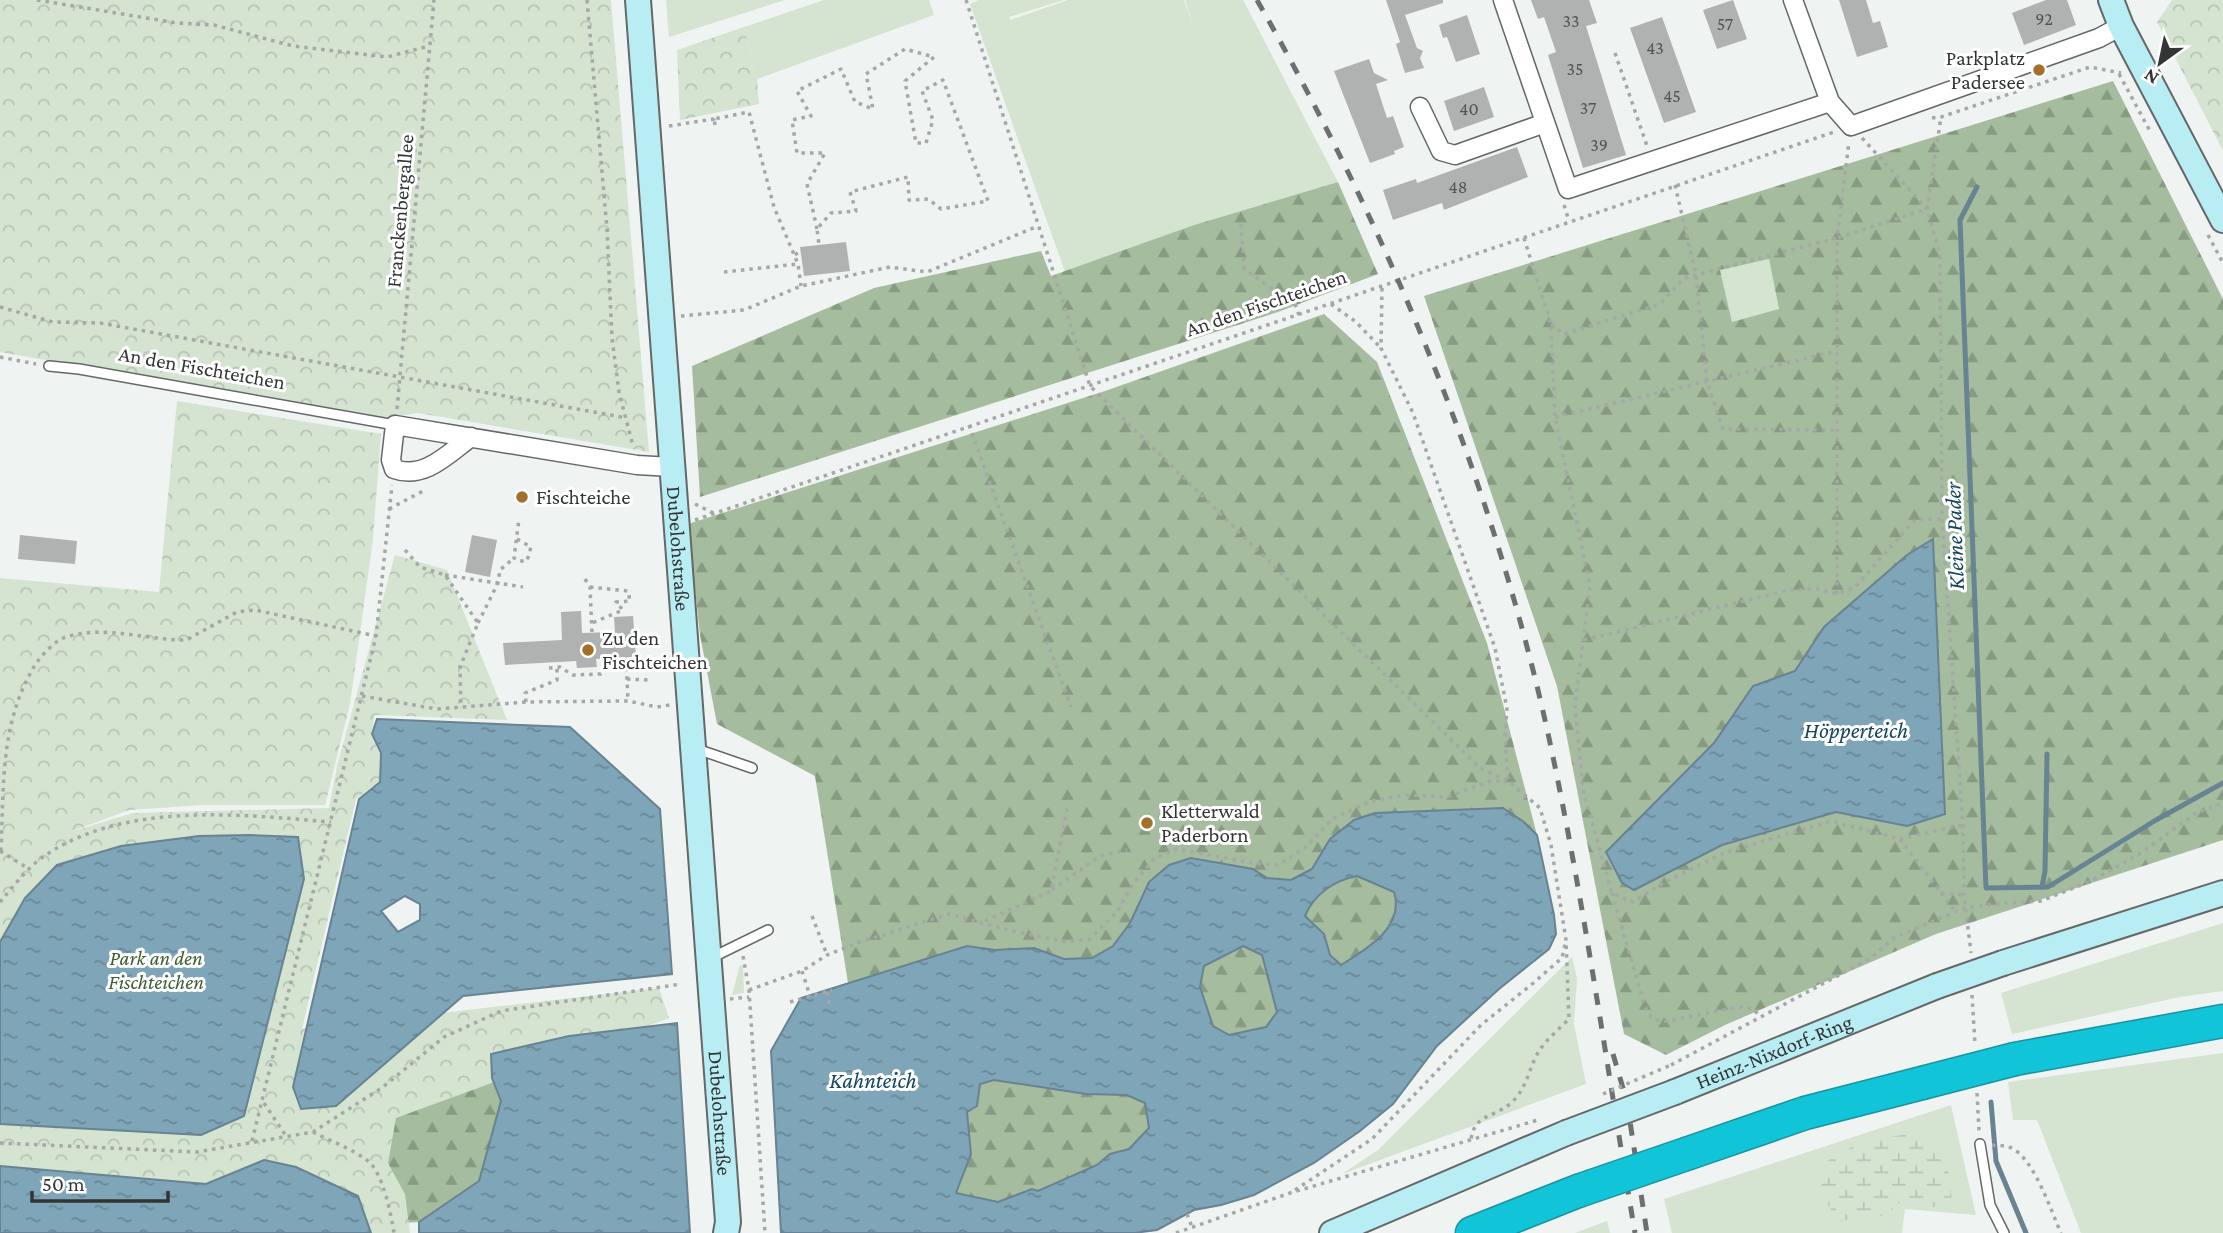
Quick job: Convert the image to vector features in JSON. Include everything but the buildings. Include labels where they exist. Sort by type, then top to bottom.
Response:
[{"type":"highway","points":[[1472,1233],[1578,1191],[1805,1113],[2015,1059],[2223,1021]]},
{"type":"main road","name":"Dubelohstraße","points":[[638,0],[730,1229]]},
{"type":"main road","points":[[2111,0],[2121,26],[2223,220]]},
{"type":"main road","name":"Heinz-Nixdorf-Ring","points":[[1332,1233],[1556,1125],[1675,1091],[2003,962],[2223,893]]},
{"type":"street","points":[[1503,0],[1568,189],[1830,102]]},
{"type":"street","points":[[1793,0],[1830,102],[1851,126],[2099,38],[2121,26]]},
{"type":"street","points":[[1420,107],[1441,151],[1455,155],[1545,123]]},
{"type":"street","name":"An den Fischteichen","points":[[395,425],[637,465],[672,467]]},
{"type":"street","points":[[395,425],[391,460],[394,469],[408,474],[430,468],[471,437]]},
{"type":"lane","name":"An den Fischteichen","points":[[49,366],[395,425]]},
{"type":"lane","points":[[694,748],[752,768]]},
{"type":"lane","points":[[709,959],[768,930]]},
{"type":"lane","points":[[1980,1144],[1990,1205],[2004,1233]]},
{"type":"path","points":[[37,0],[177,23],[214,26],[293,46],[387,57],[429,46]]},
{"type":"path","name":"Franckenbergallee","points":[[395,425],[433,0]]},
{"type":"path","points":[[587,0],[607,229],[612,338],[619,392],[637,465]]},
{"type":"path","points":[[966,1],[1090,386],[1480,768],[1508,780],[1540,808],[1551,845],[1566,940],[1569,1019],[1539,1051],[1522,1089],[1510,1104],[1479,1121],[1472,1130],[1471,1141]]},
{"type":"path","points":[[817,229],[831,213],[856,211],[850,192],[908,177],[909,200],[928,198],[941,209],[988,201],[943,80],[922,91],[933,120],[926,143],[916,144],[905,81],[934,57],[905,49],[866,74],[873,109],[855,102],[841,69],[797,90],[811,116],[792,121],[797,153],[825,153],[807,184],[818,245]]},
{"type":"path","points":[[1615,53],[1653,161]]},
{"type":"path","points":[[1928,118],[1941,117],[2090,67],[2119,74]]},
{"type":"path","points":[[667,127],[749,112],[774,207],[795,255],[801,286]]},
{"type":"path","points":[[714,117],[715,125]]},
{"type":"path","points":[[1941,117],[1927,209],[1940,254],[1942,519],[1968,927]]},
{"type":"path","points":[[1851,126],[1927,209]]},
{"type":"path","points":[[1837,594],[1837,238],[1851,126]]},
{"type":"path","name":"An den Fischteichen","points":[[694,520],[1851,126]]},
{"type":"path","points":[[1675,185],[1696,275],[1707,381],[1723,429],[1837,430]]},
{"type":"path","points":[[1550,324],[1563,334],[1660,304],[1684,278],[1837,238],[1927,209]]},
{"type":"path","points":[[1241,224],[1244,269],[1274,290],[1291,293],[1299,315]]},
{"type":"path","points":[[679,316],[744,310],[801,286],[890,267],[928,272],[1038,225]]},
{"type":"path","points":[[1523,238],[1550,324],[1555,417],[1590,586],[1575,704],[1583,790],[1645,1007],[1651,1017],[1662,1022],[1738,1007],[1752,1009],[1760,1016]]},
{"type":"path","points":[[795,255],[801,250]]},
{"type":"path","points":[[724,272],[797,264]]},
{"type":"path","points":[[1381,348],[1382,287]]},
{"type":"path","points":[[1331,304],[1356,322],[1381,348],[1413,413],[1496,648],[1507,709],[1505,738],[1508,780]]},
{"type":"path","points":[[0,307],[53,322],[100,323],[627,418]]},
{"type":"path","points":[[1555,417],[1837,351]]},
{"type":"path","points":[[0,357],[49,366]]},
{"type":"path","points":[[969,425],[1071,707]]},
{"type":"path","points":[[252,1142],[376,636],[394,469]]},
{"type":"path","points":[[389,509],[425,490]]},
{"type":"path","points":[[694,503],[715,514]]},
{"type":"path","points":[[461,708],[460,667],[498,583],[500,570],[514,558],[519,519]]},
{"type":"path","points":[[1584,640],[1789,590],[1817,589],[1837,594],[1855,587],[1916,519],[1942,519]]},
{"type":"path","points":[[514,558],[527,561],[531,553],[531,547],[517,539]]},
{"type":"path","points":[[405,550],[420,567],[445,575],[523,587]]},
{"type":"path","points":[[445,575],[478,623]]},
{"type":"path","points":[[585,579],[590,586],[592,633]]},
{"type":"path","points":[[590,586],[628,591],[630,601],[616,602],[623,610],[592,623]]},
{"type":"path","points":[[29,869],[0,851],[3,743],[13,701],[44,653],[59,640],[67,636],[95,632],[188,639],[237,612],[255,610],[376,636]]},
{"type":"path","points":[[549,668],[557,668],[573,675],[601,674],[611,661],[626,660],[628,701]]},
{"type":"path","points":[[526,702],[525,692],[557,681],[557,668]]},
{"type":"path","points":[[627,679],[649,680]]},
{"type":"path","points":[[362,696],[437,709],[526,702],[628,701],[657,706],[677,705]]},
{"type":"path","points":[[749,990],[803,971],[827,955],[949,914],[1067,942],[1090,939],[1117,912],[1133,884],[1154,859],[1176,849],[1278,865],[1305,848],[1332,819],[1371,801],[1406,795],[1447,797],[1490,781],[1508,780]]},
{"type":"path","points":[[1596,1097],[1671,1065],[1869,959],[1895,937],[1965,908],[2040,901],[2091,881],[2141,853],[2196,813],[2223,803]]},
{"type":"path","points":[[1051,891],[1068,805]]},
{"type":"path","points":[[0,902],[41,859],[74,840],[122,822],[180,816],[256,815],[331,822]]},
{"type":"path","points":[[1612,893],[1633,902],[1665,882],[1724,853],[1831,821],[1900,839],[1963,825]]},
{"type":"path","points":[[1900,839],[1956,913]]},
{"type":"path","points":[[983,922],[1051,891],[1100,856],[1127,850]]},
{"type":"path","points":[[1941,894],[1964,895]]},
{"type":"path","points":[[812,916],[827,955]]},
{"type":"path","points":[[1290,1194],[1372,1139],[1481,1025],[1562,958],[1566,940]]},
{"type":"path","points":[[742,952],[749,990],[765,1233]]},
{"type":"path","points":[[803,971],[810,996]]},
{"type":"path","points":[[0,1143],[197,1152],[313,1132],[383,1087],[444,1037],[501,1011],[681,984]]},
{"type":"path","points":[[790,1002],[829,990],[829,1004]]},
{"type":"path","points":[[730,999],[749,996]]},
{"type":"path","points":[[1972,998],[1975,1028]]},
{"type":"path","points":[[263,1103],[286,1136]]},
{"type":"path","points":[[1977,1104],[1980,1144]]},
{"type":"path","points":[[1176,1233],[1290,1194],[1471,1141],[1556,1125]]},
{"type":"path","points":[[313,1132],[369,1161],[384,1189],[394,1233]]},
{"type":"path","points":[[2009,1147],[2020,1154],[2034,1173],[2061,1233]]},
{"type":"path","points":[[1187,1214],[1192,1227]]},
{"type":"green space","points":[[0,0],[611,0],[649,452],[418,413],[379,419],[0,352]]},
{"type":"green space","points":[[666,0],[785,0],[669,37]]},
{"type":"green space","points":[[824,0],[929,0],[934,15],[757,79],[744,27]]},
{"type":"green space","points":[[979,0],[1064,0],[1009,17],[1010,20],[1068,0],[1184,0],[1194,28],[1185,0],[1243,0],[1338,182],[1194,225],[1065,272],[970,4]]},
{"type":"green space","points":[[2172,0],[2223,0],[2223,151],[2157,22]]},
{"type":"green space","points":[[744,27],[757,79],[759,104],[680,120],[677,50]]},
{"type":"green space","points":[[2113,81],[2223,299],[2223,840],[1936,934],[1725,1025],[1666,1055],[1624,1034],[1557,686],[1424,296]],"holes":[[[1769,259],[1779,309],[1732,322],[1720,270]],[[1932,540],[1907,826],[1836,812],[1722,845],[1634,890],[1607,852],[1714,743],[1753,686],[1795,671],[1824,627],[1907,555]]]},
{"type":"green space","points":[[1338,182],[1378,274],[1278,312],[700,497],[692,366],[874,288],[1041,251],[1051,276],[1194,225]]},
{"type":"green space","points":[[1769,258],[1779,310],[1732,323],[1720,270]]},
{"type":"green space","points":[[1324,314],[1377,362],[1487,643],[1537,835],[1503,808],[1353,820],[1330,839],[1312,869],[1291,880],[1267,878],[1253,869],[1149,882],[1130,923],[1113,946],[1092,958],[1064,959],[1034,948],[995,950],[967,946],[848,983],[815,776],[717,724],[700,635],[688,524],[1105,391]]},
{"type":"green space","name":"Park an den Fischteichen","points":[[177,401],[381,434],[373,539],[350,704],[325,805],[202,805],[129,810],[70,832],[133,813],[329,808],[337,766],[395,555],[447,570],[507,720],[375,715],[371,734],[380,754],[379,781],[356,799],[302,1029],[659,988],[669,1018],[396,1118],[388,1163],[405,1194],[410,1233],[0,1233],[0,578],[159,592]]},
{"type":"green space","points":[[1357,876],[1395,892],[1394,916],[1389,926],[1372,944],[1341,965],[1330,955],[1324,934],[1305,916],[1314,901],[1326,890]]},
{"type":"green space","points":[[2223,923],[2223,991],[2180,997],[2012,1034],[2001,993]]},
{"type":"green space","points":[[1243,946],[1262,955],[1277,1012],[1266,1027],[1229,1035],[1213,1026],[1200,987],[1204,966]]},
{"type":"green space","points":[[1572,957],[1577,978],[1574,1024],[1586,1084],[1342,1174],[1378,1150]]},
{"type":"green space","points":[[740,965],[743,966],[744,993],[732,995]]},
{"type":"green space","points":[[2223,1053],[2223,1233],[2081,1233],[2037,1120],[2013,1120],[2008,1082]]},
{"type":"green space","points":[[492,1078],[501,1101],[479,1182],[419,1222],[404,1223],[338,1130]]},
{"type":"green space","points":[[994,1080],[1086,1094],[1127,1095],[1145,1103],[1149,1128],[1129,1149],[1110,1154],[1097,1165],[1038,1191],[1031,1189],[998,1202],[955,1193],[971,1154],[967,1112],[977,1106],[980,1084]]},
{"type":"green space","points":[[1951,1105],[1976,1215],[1905,1209],[1902,1233],[1672,1233],[1664,1199]]},
{"type":"green space","points":[[1923,1132],[1947,1159],[1953,1209],[1896,1203],[1890,1215],[1837,1221],[1820,1189],[1827,1161],[1862,1141]]},
{"type":"green space","points":[[1607,1221],[1610,1233],[1575,1233]]},
{"type":"water","name":"Höpperteich","points":[[1933,539],[1945,814],[1907,826],[1836,812],[1722,845],[1634,890],[1622,883],[1606,852],[1714,743],[1753,686],[1795,671],[1824,627],[1907,555]]},
{"type":"water","points":[[377,719],[570,727],[660,809],[672,974],[463,996],[336,1106],[301,1109],[293,1087],[359,799],[380,782],[381,753],[372,734]],"holes":[[[405,896],[420,904],[420,920],[398,932],[381,911]]]},
{"type":"water","name":"Kahnteich","points":[[1503,808],[1524,822],[1537,835],[1556,934],[1549,949],[1499,989],[1437,1046],[1393,1104],[1360,1131],[1314,1163],[1254,1195],[1194,1210],[1157,1230],[1134,1233],[781,1233],[771,1051],[801,998],[967,946],[995,950],[1034,948],[1064,959],[1092,958],[1113,946],[1130,923],[1149,882],[1169,865],[1191,858],[1253,869],[1267,878],[1291,880],[1312,869],[1330,839],[1354,820],[1375,813]],"holes":[[[1357,876],[1394,892],[1396,905],[1394,916],[1381,936],[1341,965],[1330,955],[1324,934],[1305,916],[1314,901],[1326,889]],[[1243,946],[1262,955],[1277,1012],[1266,1027],[1229,1035],[1213,1026],[1200,987],[1204,966]],[[994,1080],[1086,1094],[1127,1095],[1145,1103],[1149,1128],[1129,1149],[1110,1154],[1097,1165],[1038,1191],[1032,1189],[998,1202],[956,1193],[971,1154],[967,1112],[977,1106],[980,1084]]]},
{"type":"water","points":[[199,836],[298,837],[304,879],[244,1116],[201,1135],[0,1124],[0,942],[25,898],[57,865],[121,846]]},
{"type":"water","points":[[677,1023],[690,1233],[419,1233],[419,1222],[479,1181],[501,1101],[492,1078],[491,1054],[569,1036]]},
{"type":"water","points":[[264,1160],[296,1167],[358,1196],[371,1233],[0,1233],[0,1166],[206,1184]]},
{"type":"waterway","name":"Kleine Pader","points":[[1977,187],[1960,220],[1986,888],[2048,887],[2156,820],[2223,783]]},
{"type":"waterway","points":[[2042,887],[2045,871],[2047,754]]},
{"type":"waterway","name":"Kleine Pader","points":[[1991,1102],[1996,1161],[2026,1233]]},
{"type":"railway","points":[[1257,0],[1350,175],[1392,266],[1431,358],[1498,546],[1526,642],[1562,799],[1635,1233]]},
{"type":"railway","points":[[1613,1054],[1627,1102],[1647,1233]]},
{"type":"place","name":"Parkplatz Padersee","points":[[2039,70]]},
{"type":"place","name":"Fischteiche","points":[[522,497]]},
{"type":"place","name":"Zu den Fischteichen","points":[[588,650]]},
{"type":"place","name":"Kletterwald Paderborn","points":[[1147,823]]}]
